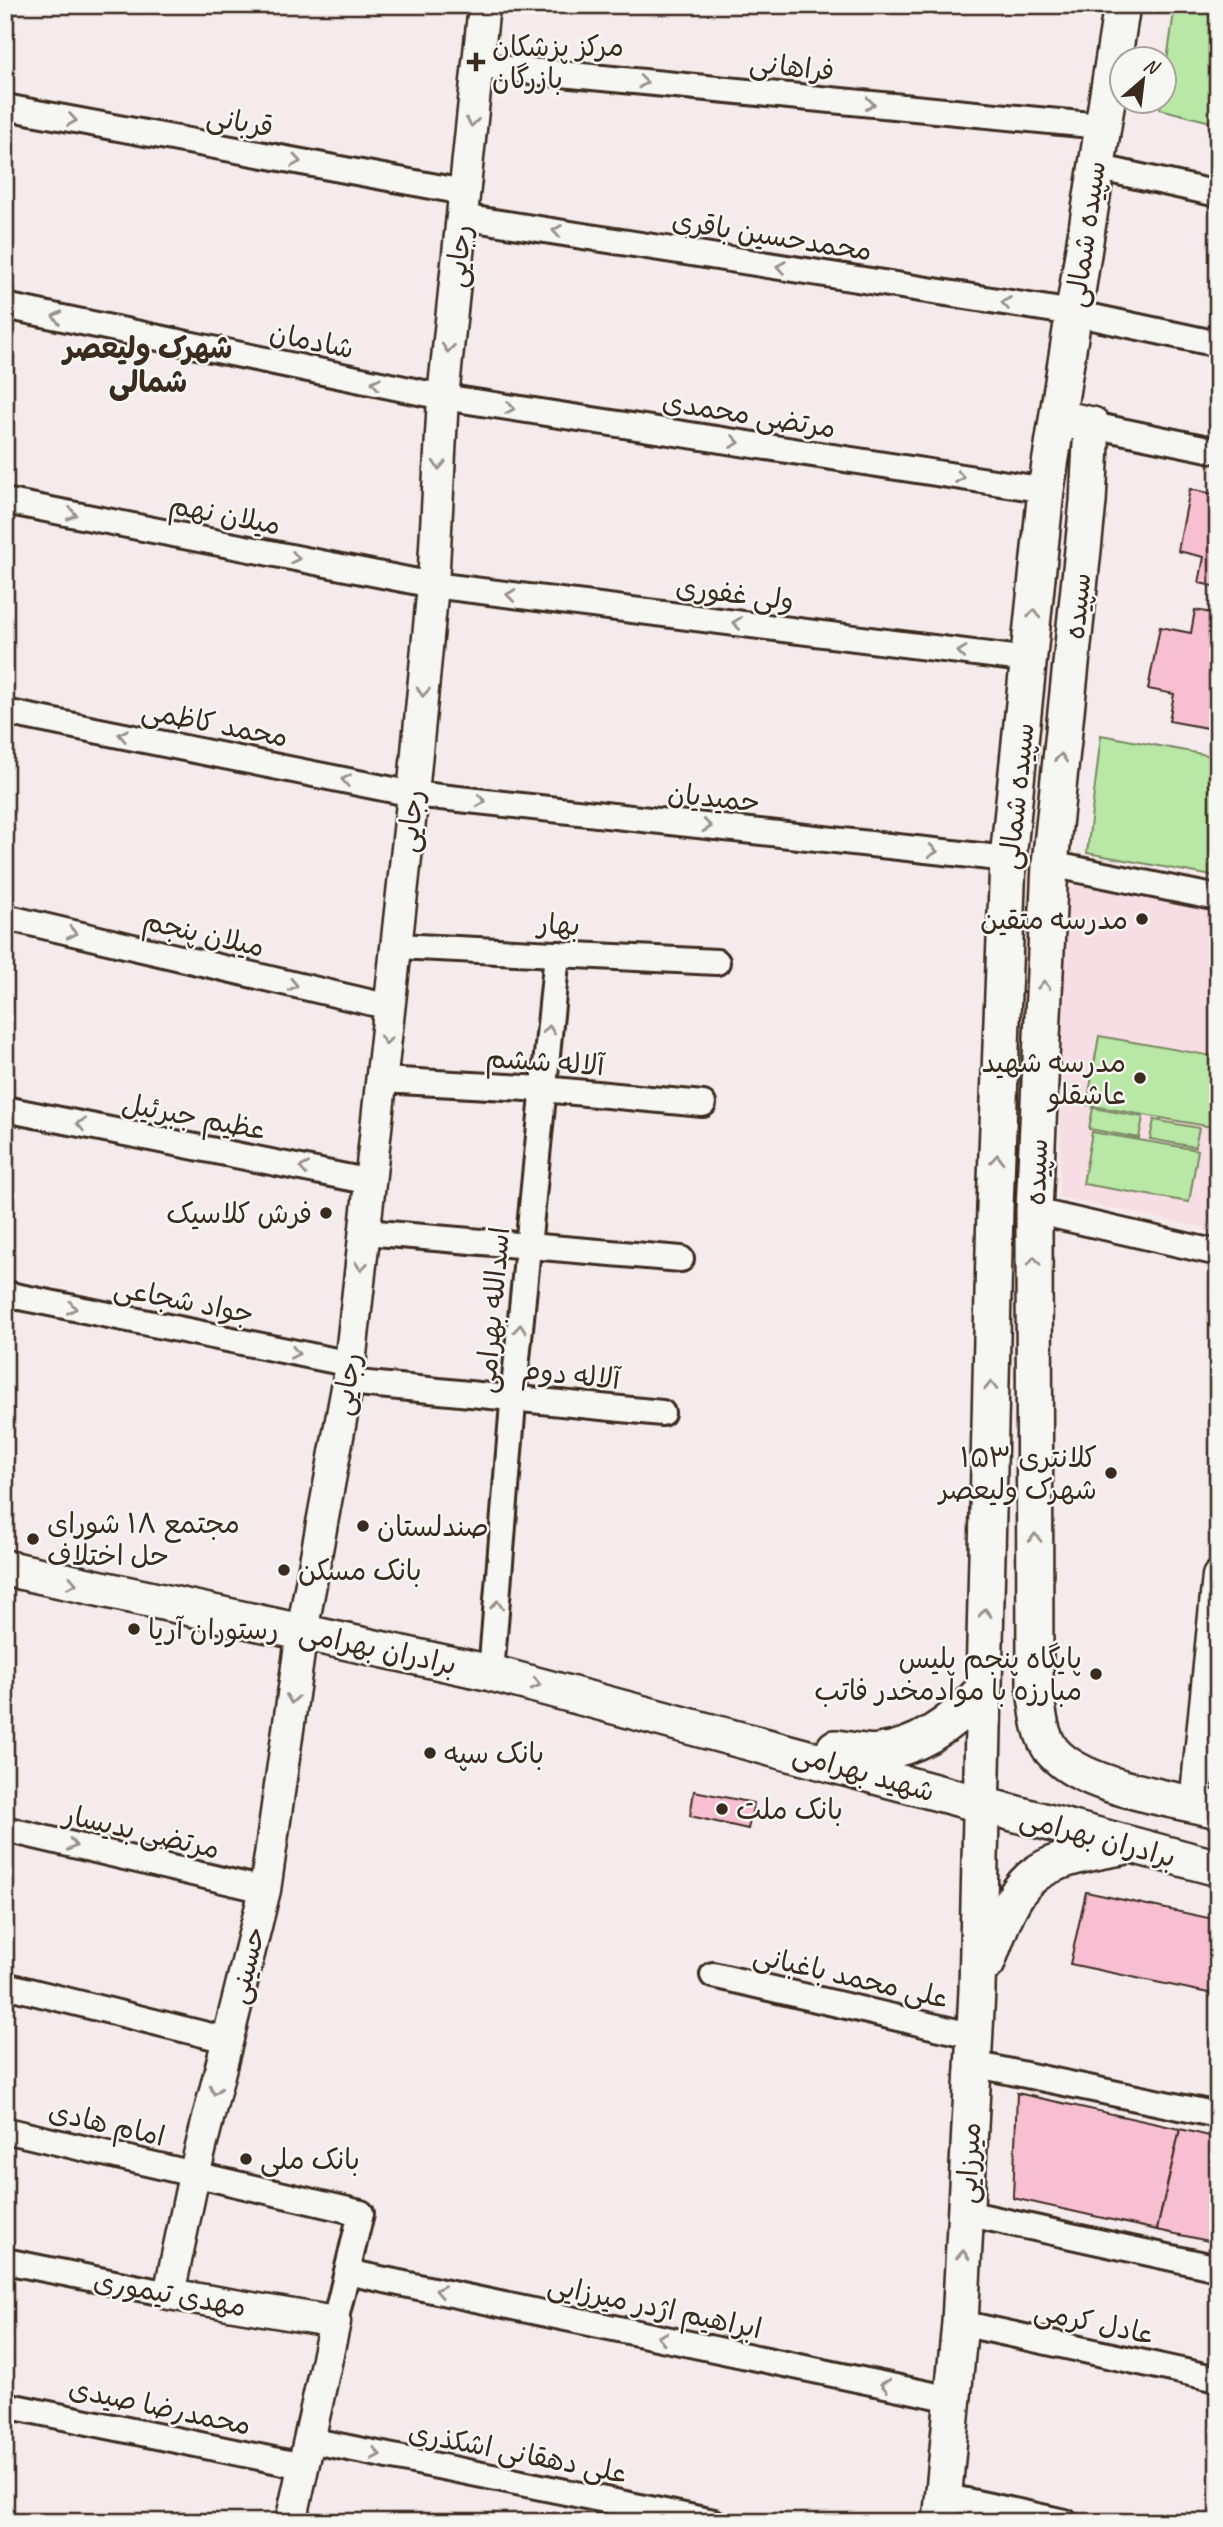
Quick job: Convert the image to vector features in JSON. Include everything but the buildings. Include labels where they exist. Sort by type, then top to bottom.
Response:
[{"type":"main road","name":"سپیده شمالی","points":[[979,1804],[1009,859],[1046,490],[1122,5]]},
{"type":"main road","points":[[1058,418],[1092,425]]},
{"type":"main road","name":"سپیده","points":[[1051,1750],[1041,1726],[1035,1689],[1034,1211],[1049,864],[1088,502],[1092,425]]},
{"type":"main road","points":[[1003,1024],[1042,1028]]},
{"type":"main road","points":[[993,1307],[1034,1308]]},
{"type":"main road","name":"برادران بهرامی","points":[[5,1568],[491,1673],[748,1739]]},
{"type":"main road","points":[[748,1739],[878,1752],[922,1740],[959,1717],[983,1690]]},
{"type":"main road","name":"شهید بهرامی","points":[[748,1739],[979,1804]]},
{"type":"main road","name":"برادران بهرامی","points":[[1051,1750],[1075,1770],[1106,1782],[1197,1804]]},
{"type":"main road","name":"برادران بهرامی","points":[[979,1804],[1218,1868]]},
{"type":"main road","name":"میرزایی","points":[[942,2509],[960,2323],[977,1990],[979,1804]]},
{"type":"main road","points":[[1144,1849],[1136,1839],[1133,1826],[1151,1810],[1197,1804]]},
{"type":"main road","points":[[977,1990],[1007,1907],[1022,1885],[1039,1871],[1065,1860],[1144,1849]]},
{"type":"street","name":"رجایی","points":[[302,1632],[349,1373],[371,1182],[433,586],[443,397],[484,5]]},
{"type":"street","name":"فراهانی","points":[[478,65],[1101,126]]},
{"type":"street","name":"قربانی","points":[[5,107],[463,204]]},
{"type":"street","points":[[1096,167],[1218,194]]},
{"type":"street","name":"محمدحسین باقری","points":[[463,204],[1073,313],[1218,344]]},
{"type":"street","name":"شادمان","points":[[5,306],[443,397]]},
{"type":"street","name":"مرتضی محمدی","points":[[443,397],[1046,490]]},
{"type":"street","points":[[1092,425],[1218,451]]},
{"type":"street","name":"میلان نهم","points":[[5,501],[433,586]]},
{"type":"street","name":"ولی غفوری","points":[[433,586],[1030,660]]},
{"type":"street","name":"محمد کاظمی","points":[[5,712],[413,794]]},
{"type":"street","name":"حمیدیان","points":[[413,794],[1009,859]]},
{"type":"street","points":[[1049,864],[1218,898]]},
{"type":"street","name":"میلان پنجم","points":[[5,918],[390,1007]]},
{"type":"street","name":"بهار","points":[[397,946],[718,962]]},
{"type":"street","name":"اسدالله بهرامی","points":[[491,1673],[513,1398],[556,954]]},
{"type":"street","name":"آلاله ششم","points":[[382,1080],[543,1089],[703,1104]]},
{"type":"street","name":"عظیم جبرئیل","points":[[5,1109],[371,1182]]},
{"type":"street","points":[[1034,1211],[1218,1253]]},
{"type":"street","points":[[365,1232],[681,1259]]},
{"type":"street","name":"جواد شجاعی","points":[[5,1294],[349,1373]]},
{"type":"street","name":"آلاله دوم","points":[[349,1373],[513,1398],[662,1413]]},
{"type":"street","points":[[1197,1804],[1217,1582]]},
{"type":"street","name":"حسینی","points":[[169,2294],[194,2175],[265,1891],[302,1632]]},
{"type":"street","name":"مرتضی بدیسار","points":[[5,1829],[265,1891]]},
{"type":"street","name":"علی محمد باغبانی","points":[[713,1975],[974,2050],[1218,2115]]},
{"type":"street","points":[[5,1985],[227,2040]]},
{"type":"street","name":"امام هادی","points":[[5,2130],[194,2175]]},
{"type":"street","points":[[194,2175],[361,2213],[291,2522]]},
{"type":"street","points":[[965,2213],[1218,2268]]},
{"type":"street","name":"مهدی تیموری","points":[[5,2260],[169,2294],[335,2322]]},
{"type":"street","name":"ابراهیم اژدر میرزایی","points":[[347,2272],[952,2399]]},
{"type":"street","name":"عادل کرمی","points":[[960,2323],[1218,2379]]},
{"type":"street","name":"محمدرضا صیدی","points":[[5,2405],[306,2453]]},
{"type":"street","name":"علی دهقانی اشکذری","points":[[306,2453],[714,2522]]},
{"type":"street","points":[[942,2509],[1065,2522]]},
{"type":"shaded area","name":"مدرسه شهید عاشقلو","points":[[1085,883],[1218,910],[1218,1231],[1059,1197],[1066,889]]},
{"type":"green space","points":[[1175,5],[1218,5],[1218,124],[1178,114],[1178,46],[1169,46]]},
{"type":"green space","points":[[1101,735],[1218,757],[1218,877],[1087,853]]},
{"type":"green space","points":[[1099,1036],[1218,1057],[1218,1128],[1087,1105]]},
{"type":"green space","points":[[1093,1108],[1143,1117],[1139,1138],[1089,1129]]},
{"type":"green space","points":[[1154,1120],[1199,1128],[1195,1147],[1150,1139]]},
{"type":"green space","points":[[1092,1132],[1198,1150],[1189,1202],[1083,1184]]},
{"type":"place","name":"مرکز پزشکان بازرگان","points":[[476,62]]},
{"type":"place","name":"مدرسه متقین","points":[[1142,919]]},
{"type":"place","name":"مدرسه شهید عاشقلو","points":[[1140,1078]]},
{"type":"place","name":"فرش کلاسیک","points":[[326,1213]]},
{"type":"place","name":"کلانتری ۱۵۳ شهرک ولیعصر","points":[[1111,1473]]},
{"type":"place","name":"صندلستان","points":[[363,1526]]},
{"type":"place","name":"مجتمع ۱۸ شورای حل اختلاف","points":[[33,1539]]},
{"type":"place","name":"بانک مسکن","points":[[284,1570]]},
{"type":"place","name":"رستوران آریا","points":[[134,1629]]},
{"type":"place","name":"پایگاه پنجم پلیس مبارزه با موادمخدر فاتب","points":[[1096,1674]]},
{"type":"place","name":"بانک سپه","points":[[430,1753]]},
{"type":"place","name":"بانک ملت","points":[[722,1809]]},
{"type":"place","name":"بانک ملی","points":[[246,2159]]},
{"type":"district","name":"شهرک ولیعصر شمالی","points":[[148,365]]}]
